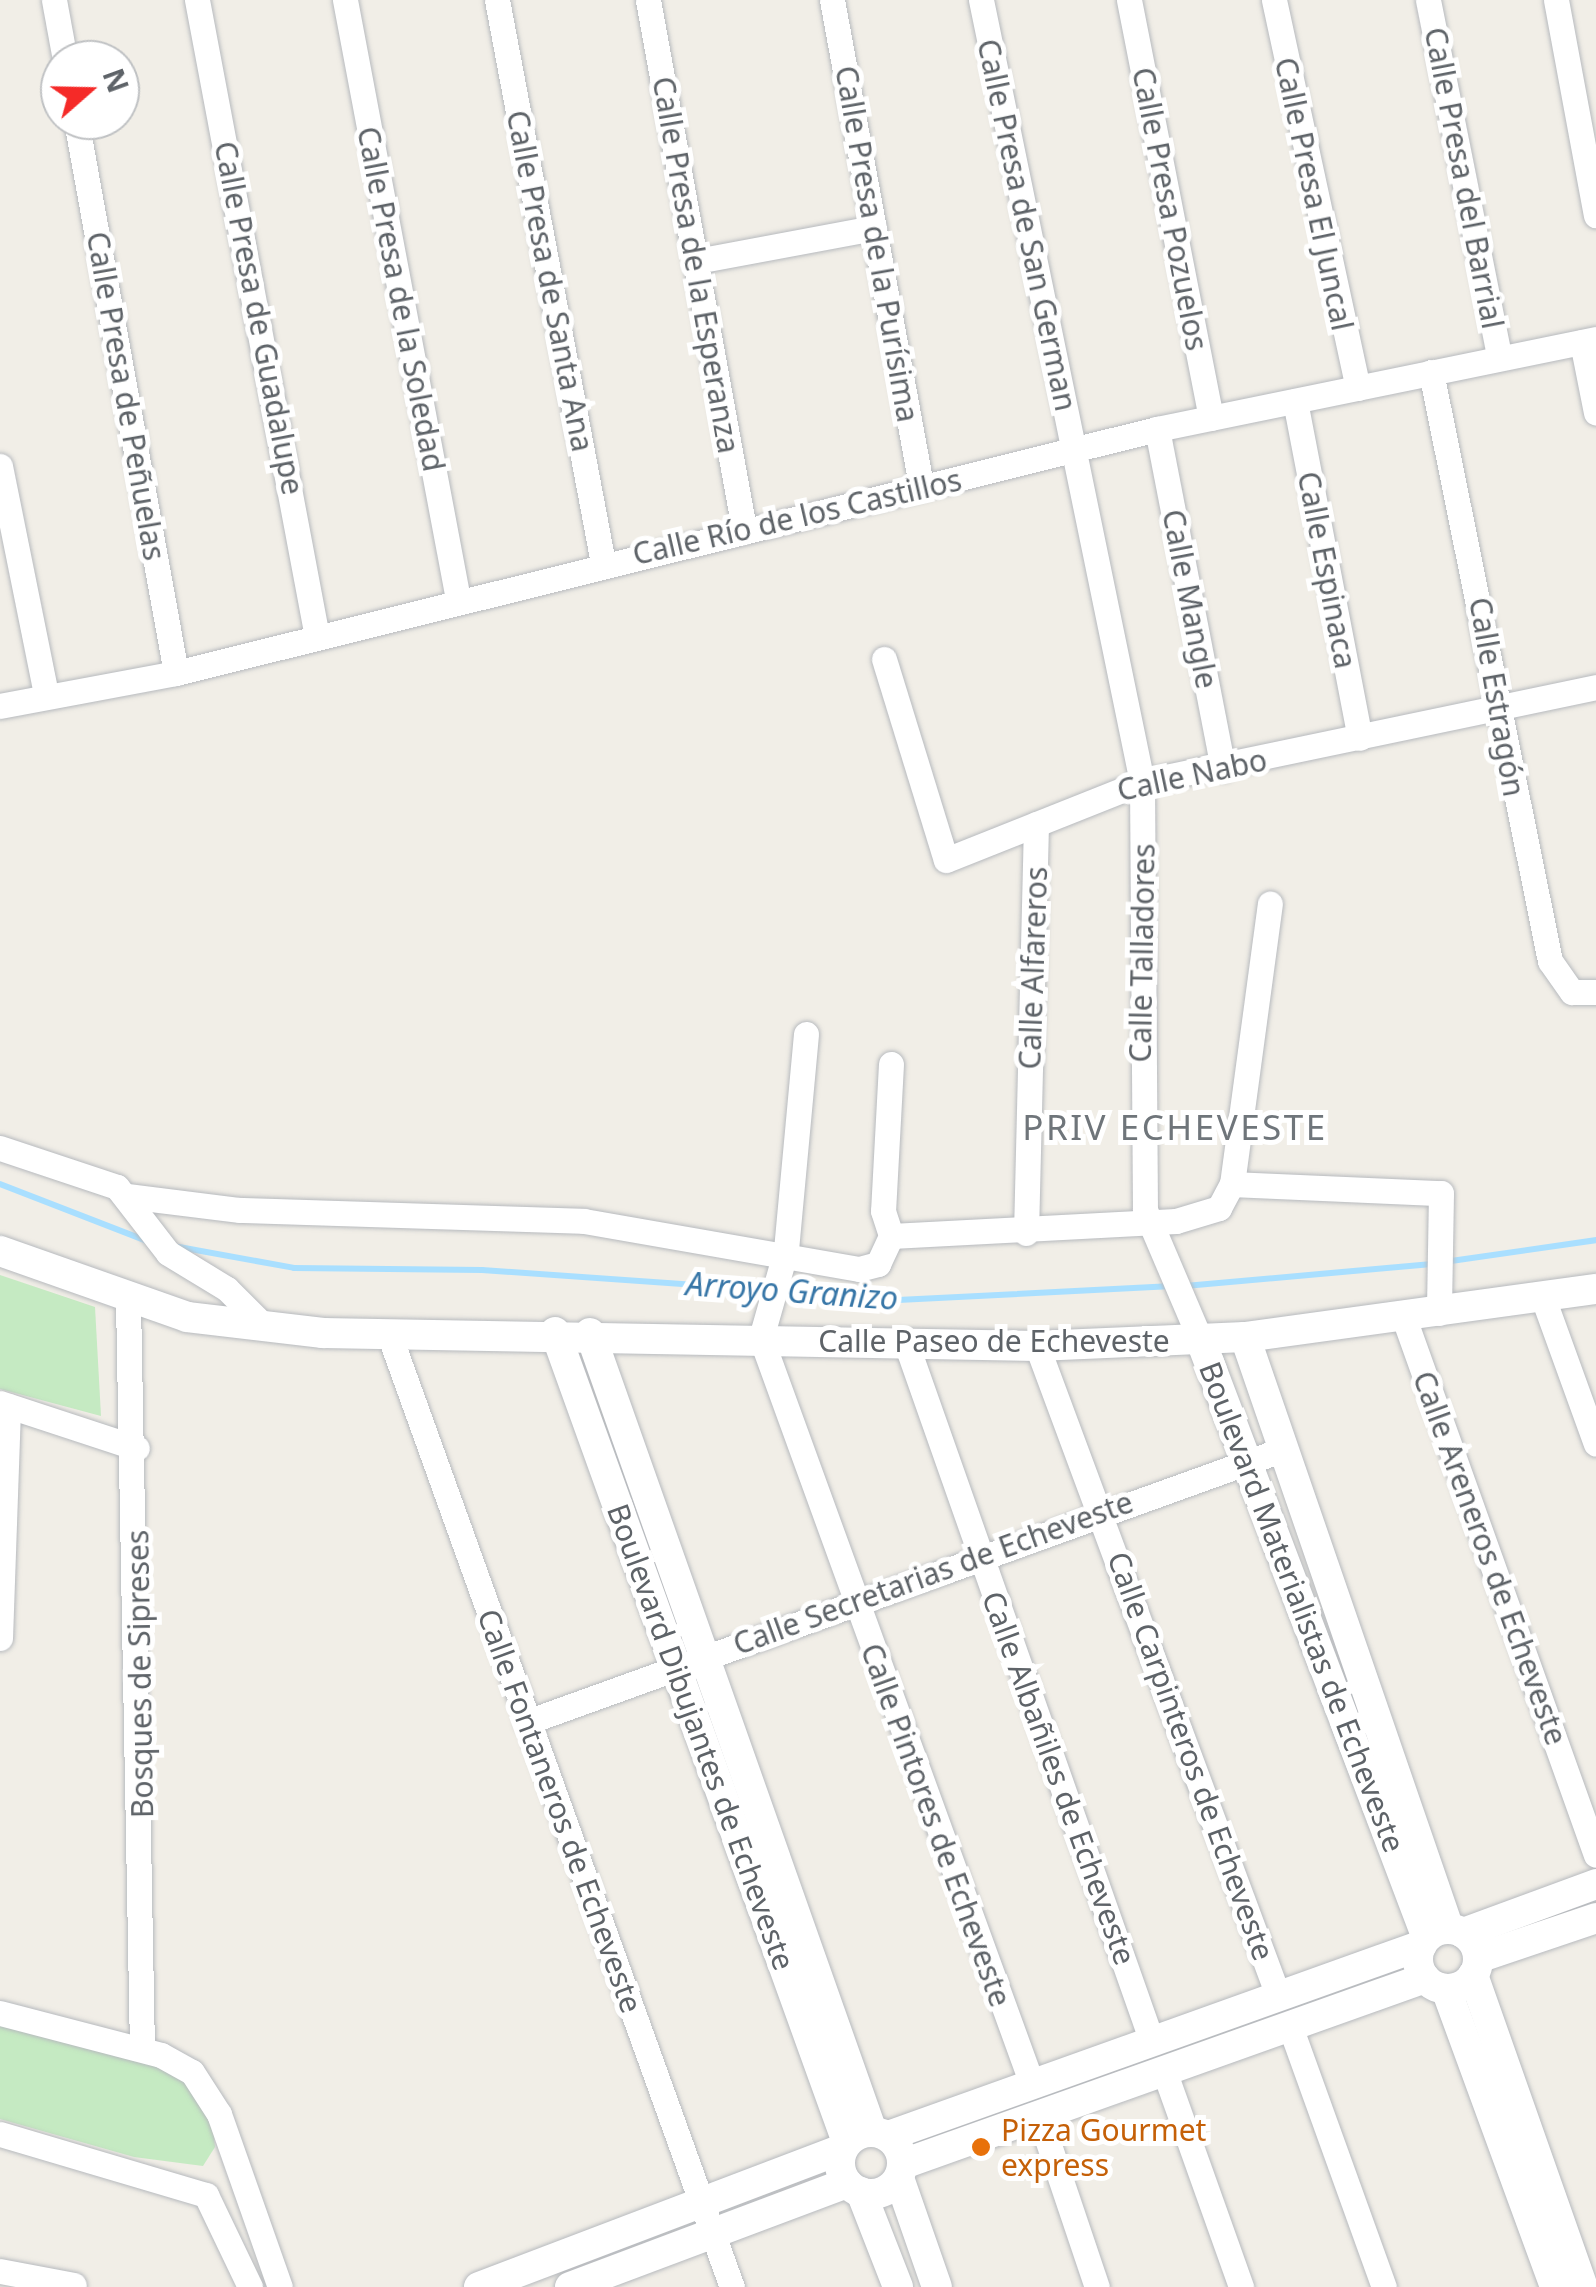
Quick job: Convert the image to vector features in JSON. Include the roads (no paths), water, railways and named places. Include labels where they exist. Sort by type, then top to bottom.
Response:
[{"type":"street","points":[[54,0],[61,40]]},
{"type":"street","name":"Calle Presa de Guadalupe","points":[[197,0],[317,638]]},
{"type":"street","name":"Calle Presa de la Soledad","points":[[345,0],[458,598]]},
{"type":"street","name":"Calle Presa de Santa Ana","points":[[497,0],[603,562]]},
{"type":"street","name":"Calle Presa de la Esperanza","points":[[648,0],[744,529]]},
{"type":"street","name":"Calle Presa de la Purísima","points":[[832,0],[922,488]]},
{"type":"street","name":"Calle Presa de San German","points":[[981,0],[1074,450]]},
{"type":"street","name":"Calle Presa Pozuelos","points":[[1129,0],[1212,418]]},
{"type":"street","name":"Calle Presa El Juncal","points":[[1274,0],[1358,388]]},
{"type":"street","name":"Calle Presa del Barrial","points":[[1428,0],[1500,356]]},
{"type":"street","points":[[1556,0],[1596,215]]},
{"type":"street","name":"Calle Presa de Peñuelas","points":[[80,140],[176,673]]},
{"type":"street","points":[[697,261],[874,228]]},
{"type":"street","points":[[1589,340],[1596,413]]},
{"type":"street","name":"Calle Río de los Castillos","points":[[0,706],[176,673],[458,598],[1158,429],[1589,340]]},
{"type":"street","name":"Calle Estragón","points":[[1431,372],[1550,961],[1572,992],[1596,992]]},
{"type":"street","name":"Calle Espinaca","points":[[1295,401],[1360,738]]},
{"type":"street","name":"Calle Mangle","points":[[1158,429],[1223,770]]},
{"type":"street","name":"Calle Talladores","points":[[1074,450],[1142,782],[1141,1172],[1152,1230]]},
{"type":"street","points":[[0,466],[46,695]]},
{"type":"street","name":"Calle Nabo","points":[[884,659],[946,860],[1142,782],[1223,770],[1596,687]]},
{"type":"street","name":"Calle Alfareros","points":[[1026,1233],[1036,824]]},
{"type":"street","points":[[891,1236],[1152,1230],[1218,1208],[1232,1184],[1270,904]]},
{"type":"street","points":[[762,1338],[784,1260],[806,1034]]},
{"type":"street","points":[[0,1148],[127,1196],[240,1210],[584,1221],[784,1260],[859,1269],[878,1264],[891,1236],[884,1211],[891,1064]]},
{"type":"street","points":[[1232,1184],[1438,1192],[1442,1224],[1439,1313]]},
{"type":"street","points":[[127,1196],[168,1253],[227,1289],[266,1328]]},
{"type":"street","name":"Boulevard Materialistas de Echeveste","points":[[1152,1230],[1202,1341],[1583,2287]]},
{"type":"street","name":"Calle Paseo de Echeveste","points":[[0,1251],[128,1300],[266,1328],[388,1334],[555,1332],[1038,1346],[1202,1341],[1404,1318],[1596,1289]]},
{"type":"street","points":[[1542,1296],[1596,1444]]},
{"type":"street","name":"Bosques de Sipreses","points":[[128,1300],[137,1448],[142,2049]]},
{"type":"street","name":"Calle Areneros de Echeveste","points":[[1404,1318],[1596,1854]]},
{"type":"street","name":"Boulevard Dibujantes de Echeveste","points":[[555,1332],[675,1665],[863,2140]]},
{"type":"street","name":"Boulevard Dibujantes de Echeveste","points":[[590,1333],[705,1656],[863,2140]]},
{"type":"street","name":"Calle Fontaneros de Echeveste","points":[[388,1334],[732,2287]]},
{"type":"street","name":"Calle Pintores de Echeveste","points":[[762,1338],[854,1602],[1032,2084]]},
{"type":"street","name":"Boulevard Materialistas de Echeveste","points":[[1245,1338],[1555,2287]]},
{"type":"street","name":"Calle Albañiles de Echeveste","points":[[906,1344],[1152,2042]]},
{"type":"street","name":"Calle Carpinteros de Echeveste","points":[[1038,1346],[1279,1998]]},
{"type":"street","points":[[0,1638],[4,1405],[137,1448]]},
{"type":"street","name":"Calle Secretarias de Echeveste","points":[[527,1722],[979,1554],[1284,1449]]},
{"type":"street","points":[[582,2285],[854,2188],[886,2190],[901,2171],[1290,2029],[1596,1884]]},
{"type":"street","points":[[478,2287],[863,2140],[1279,1998],[1596,1918]]},
{"type":"street","points":[[0,2013],[142,2049],[192,2072],[241,2174],[280,2287]]},
{"type":"street","points":[[1290,2029],[1384,2287]]},
{"type":"street","points":[[1166,2076],[1241,2287]]},
{"type":"street","points":[[1040,2118],[1097,2287]]},
{"type":"street","points":[[0,2134],[206,2196],[250,2287]]},
{"type":"street","points":[[863,2140],[901,2171],[936,2287]]},
{"type":"street","points":[[863,2140],[854,2188],[898,2287]]},
{"type":"street","points":[[206,2196],[241,2174]]},
{"type":"street","points":[[0,2271],[74,2285]]},
{"type":"waterway","name":"Arroyo Granizo","points":[[0,1184],[147,1241]]},
{"type":"waterway","name":"Arroyo Granizo","points":[[1444,1262],[1596,1240]]},
{"type":"waterway","name":"Arroyo Granizo","points":[[179,1247],[294,1268],[482,1270],[769,1290]]},
{"type":"waterway","name":"Arroyo Granizo","points":[[1185,1286],[1432,1264]]},
{"type":"waterway","name":"Arroyo Granizo","points":[[781,1291],[898,1300],[1173,1286]]},
{"type":"place","name":"Pizza Gourmet express","points":[[981,2147]]},
{"type":"district","name":"PRIV ECHEVESTE","points":[[1175,1127]]}]
